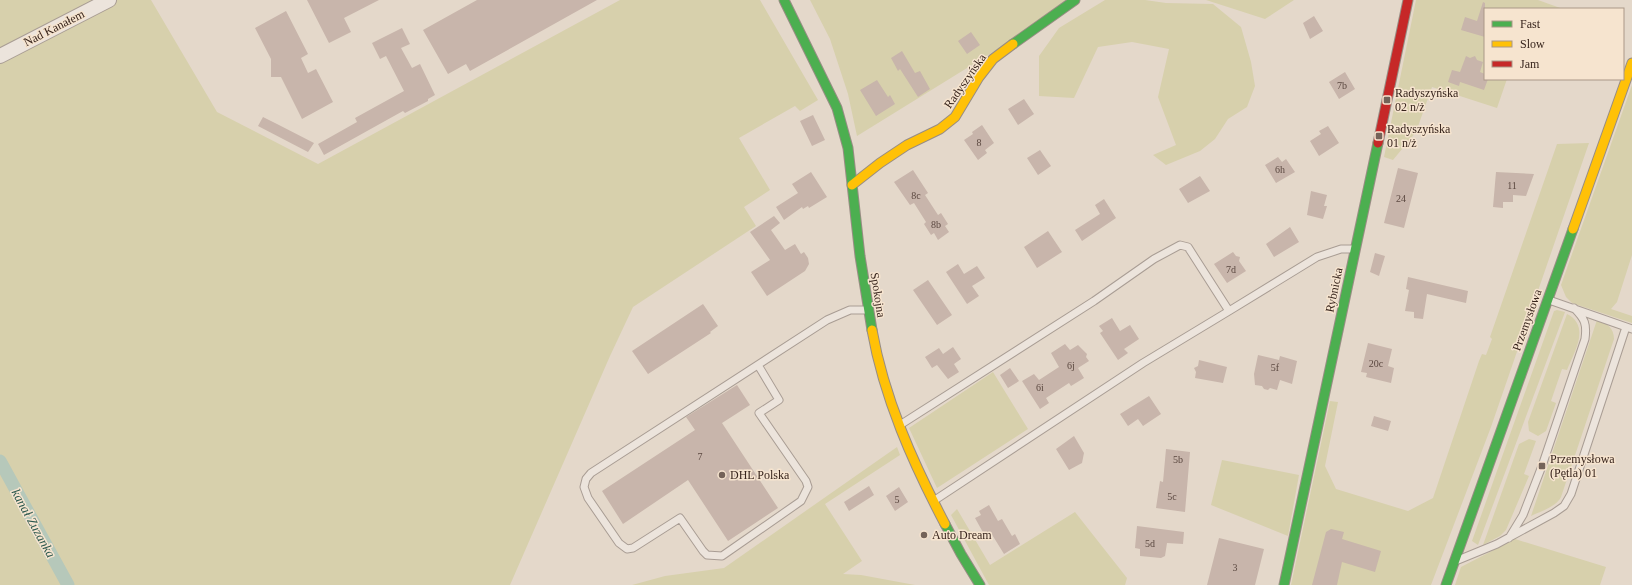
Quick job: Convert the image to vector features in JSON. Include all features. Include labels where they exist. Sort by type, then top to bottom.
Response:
[{"type":"street","name":"Nad Kanałem","points":[[0,56],[109,0]]},
{"type":"street","name":"Spokojna","points":[[784,0],[837,108],[848,148],[868,310],[876,352],[900,426],[933,501],[961,554],[980,585]]},
{"type":"street","name":"Radyszyńska","points":[[852,185],[906,145],[940,129],[955,117],[979,77],[993,59],[1075,0]]},
{"type":"street","name":"Rybnicka","points":[[1284,585],[1408,0]]},
{"type":"street","name":"Przemysłowa","points":[[1446,585],[1632,63]]},
{"type":"lane","points":[[900,426],[1094,301],[1154,258],[1180,245],[1188,247],[1229,311]]},
{"type":"lane","points":[[933,501],[1143,363],[1317,257],[1341,249],[1355,249]]},
{"type":"lane","points":[[1454,561],[1478,553],[1554,513],[1564,506],[1571,494],[1629,328],[1547,299]]},
{"type":"lane","points":[[1509,538],[1523,515],[1585,339],[1587,327],[1582,316],[1574,308]]},
{"type":"lane","points":[[758,365],[779,400],[759,413],[806,481],[808,487],[801,502],[722,556],[707,555],[680,518],[632,548],[627,549],[619,543],[588,498],[584,487],[586,479],[590,473],[827,320],[850,310],[868,310]]},
{"type":"shaded area","points":[[0,0],[151,0],[217,112],[318,164],[620,0],[760,0],[818,100],[800,111],[795,106],[739,138],[770,190],[744,207],[756,226],[633,307],[610,356],[510,585],[0,585]]},
{"type":"shaded area","points":[[810,0],[1077,0],[857,136],[848,94],[830,39]]},
{"type":"shaded area","points":[[1105,0],[1145,0],[1166,3],[1213,4],[1241,27],[1251,62],[1255,86],[1247,107],[1228,119],[1215,139],[1200,151],[1166,165],[1153,155],[1176,145],[1158,97],[1169,49],[1132,42],[1098,47],[1074,98],[1039,96],[1039,56],[1059,28]]},
{"type":"shaded area","points":[[1206,0],[1294,0],[1265,19]]},
{"type":"shaded area","points":[[1416,0],[1538,0],[1560,8],[1484,8],[1484,80],[1507,80],[1497,108],[1432,87],[1416,132],[1393,160],[1384,157]]},
{"type":"shaded area","points":[[1632,85],[1632,255],[1617,302],[1611,309],[1632,316],[1632,323],[1572,303],[1566,297],[1561,285]]},
{"type":"shaded area","points":[[1589,143],[1491,427],[1431,585],[1291,585],[1330,401],[1338,402],[1325,466],[1336,489],[1408,511],[1433,498],[1479,361],[1482,354],[1486,355],[1492,339],[1490,337],[1557,144]]},
{"type":"shaded area","points":[[1557,310],[1565,312],[1478,545],[1472,541],[1554,311]]},
{"type":"shaded area","points":[[1567,314],[1574,319],[1578,325],[1579,340],[1567,370],[1562,369],[1551,401],[1556,403],[1546,431],[1538,436],[1529,431],[1528,422]]},
{"type":"shaded area","points":[[1597,320],[1609,326],[1613,332],[1614,339],[1561,497],[1552,506],[1531,516]]},
{"type":"shaded area","points":[[993,372],[1028,429],[937,488],[909,428]]},
{"type":"shaded area","points":[[1529,439],[1536,441],[1524,474],[1529,476],[1506,530],[1500,536],[1483,545],[1519,444]]},
{"type":"shaded area","points":[[897,447],[900,455],[825,504],[862,561],[843,574],[861,575],[915,585],[632,585],[665,576],[724,568]]},
{"type":"shaded area","points":[[1222,460],[1299,475],[1288,536],[1211,505]]},
{"type":"shaded area","points":[[957,509],[990,565],[1075,512],[1127,578],[1125,585],[989,585],[951,515]]},
{"type":"shaded area","points":[[1515,539],[1606,567],[1600,585],[1455,585],[1461,567]]},
{"type":"building","points":[[307,0],[379,0],[344,18],[351,32],[329,43]]},
{"type":"building","points":[[477,0],[597,0],[470,71],[466,64],[448,74],[423,30]]},
{"type":"building","points":[[1483,2],[1485,3],[1484,37],[1461,30],[1465,17],[1477,21]]},
{"type":"building","points":[[286,11],[308,54],[301,58],[308,73],[316,69],[333,102],[302,119],[281,77],[271,77],[271,59],[255,28]]},
{"type":"building","points":[[1314,16],[1323,31],[1310,39],[1303,23]]},
{"type":"building","points":[[402,28],[410,44],[401,48],[412,68],[420,64],[435,95],[428,99],[428,101],[405,113],[403,111],[324,155],[318,144],[357,122],[355,118],[404,91],[386,56],[380,59],[372,43]]},
{"type":"building","points":[[971,32],[980,45],[967,54],[958,41]]},
{"type":"building","points":[[902,51],[915,73],[920,71],[930,89],[918,97],[900,69],[898,71],[891,58]]},
{"type":"building","points":[[1466,56],[1470,58],[1475,56],[1477,60],[1483,62],[1480,72],[1484,74],[1484,80],[1488,80],[1484,90],[1460,82],[1459,86],[1448,82],[1452,70],[1460,72]]},
{"type":"building","points":[[1345,72],[1355,89],[1339,99],[1329,82]]},
{"type":"building","points":[[877,80],[888,97],[890,95],[895,104],[876,116],[860,90]]},
{"type":"building","points":[[1024,99],[1034,114],[1018,125],[1008,109]]},
{"type":"building","points":[[813,115],[825,140],[812,146],[800,121]]},
{"type":"building","points":[[263,117],[314,143],[308,152],[258,126]]},
{"type":"building","points":[[982,125],[994,143],[985,150],[987,153],[978,160],[964,140]]},
{"type":"building","points":[[1328,126],[1339,143],[1319,156],[1310,141],[1321,134],[1319,131]]},
{"type":"building","points":[[1040,150],[1051,166],[1038,175],[1027,158]]},
{"type":"building","points":[[1278,157],[1282,162],[1286,159],[1295,172],[1276,183],[1265,165]]},
{"type":"building","points":[[1398,168],[1418,173],[1404,228],[1384,223]]},
{"type":"building","points":[[913,170],[928,193],[925,195],[938,215],[941,213],[948,224],[945,226],[949,232],[938,240],[934,233],[931,235],[924,224],[926,222],[914,203],[910,205],[894,182]]},
{"type":"building","points":[[811,172],[827,197],[809,208],[808,206],[803,209],[802,207],[784,220],[776,207],[798,193],[792,184]]},
{"type":"building","points":[[1496,172],[1534,174],[1526,196],[1513,195],[1513,202],[1503,202],[1503,208],[1493,207]]},
{"type":"building","points":[[1200,176],[1210,191],[1188,203],[1179,189]]},
{"type":"building","points":[[1311,191],[1327,195],[1324,206],[1327,206],[1323,219],[1307,215]]},
{"type":"building","points":[[1104,199],[1116,218],[1082,241],[1075,230],[1100,214],[1095,205]]},
{"type":"building","points":[[774,216],[780,223],[771,230],[785,250],[795,244],[801,254],[804,252],[808,258],[809,264],[805,271],[767,296],[751,272],[770,260],[750,232]]},
{"type":"building","points":[[1290,227],[1299,242],[1274,257],[1266,244]]},
{"type":"building","points":[[1048,231],[1062,252],[1037,268],[1024,247]]},
{"type":"building","points":[[1233,252],[1236,256],[1240,257],[1239,261],[1246,271],[1227,283],[1214,264]]},
{"type":"building","points":[[1375,253],[1385,256],[1379,276],[1370,272]]},
{"type":"building","points":[[958,264],[964,274],[977,266],[985,278],[972,286],[979,296],[967,304],[946,272]]},
{"type":"building","points":[[1408,277],[1468,291],[1466,303],[1427,294],[1423,319],[1414,318],[1414,312],[1405,311],[1409,290],[1406,289]]},
{"type":"building","points":[[928,280],[952,315],[937,325],[913,290]]},
{"type":"building","points":[[703,304],[718,326],[710,332],[711,333],[648,374],[632,351]]},
{"type":"building","points":[[1112,318],[1120,331],[1130,325],[1139,339],[1124,349],[1128,353],[1118,360],[1100,333],[1103,331],[1099,326]]},
{"type":"building","points":[[1368,343],[1392,349],[1388,366],[1394,368],[1391,383],[1366,377],[1367,373],[1361,372]]},
{"type":"building","points":[[1065,344],[1070,350],[1078,345],[1087,354],[1086,357],[1089,361],[1078,368],[1084,378],[1071,386],[1069,383],[1046,398],[1049,403],[1040,409],[1022,381],[1034,374],[1039,380],[1059,367],[1051,353]]},
{"type":"building","points":[[953,347],[961,359],[954,364],[959,372],[948,379],[937,365],[932,368],[925,357],[939,348],[943,354]]},
{"type":"building","points":[[1258,355],[1279,360],[1280,356],[1297,361],[1292,384],[1280,380],[1277,390],[1270,388],[1268,390],[1264,389],[1262,386],[1255,385],[1254,374]]},
{"type":"building","points":[[1199,360],[1227,367],[1223,383],[1195,378],[1196,372],[1194,368],[1198,366]]},
{"type":"building","points":[[1010,368],[1019,381],[1008,388],[1000,375]]},
{"type":"building","points":[[737,385],[750,405],[722,423],[778,508],[728,541],[688,480],[623,524],[602,491],[695,430],[686,417]]},
{"type":"building","points":[[1149,396],[1161,414],[1143,426],[1138,419],[1128,426],[1120,414]]},
{"type":"building","points":[[1374,416],[1391,421],[1388,431],[1371,426]]},
{"type":"building","points":[[1074,436],[1084,453],[1082,463],[1069,470],[1056,449]]},
{"type":"building","points":[[1166,449],[1190,452],[1185,512],[1156,508],[1160,481],[1163,482]]},
{"type":"building","points":[[869,486],[874,495],[849,511],[844,502]]},
{"type":"building","points":[[899,487],[908,502],[895,511],[886,496]]},
{"type":"building","points":[[989,505],[998,521],[1002,519],[1012,536],[1015,534],[1020,544],[1004,554],[991,533],[985,536],[975,518],[981,515],[979,511]]},
{"type":"building","points":[[1137,526],[1184,532],[1183,544],[1167,543],[1165,556],[1161,558],[1140,556],[1140,549],[1135,548]]},
{"type":"building","points":[[1331,529],[1344,532],[1342,539],[1381,551],[1375,572],[1342,562],[1337,585],[1312,585],[1326,532]]},
{"type":"building","points":[[1219,538],[1264,549],[1255,585],[1207,585]]},
{"type":"waterway","name":"kanał Zuzanka","points":[[0,461],[68,585]]},
{"type":"traffic: fast","points":[[784,0],[837,108],[848,148],[860,256],[872,330]]},
{"type":"traffic: fast","points":[[1013,44],[1075,0]]},
{"type":"traffic: fast","points":[[1284,585],[1378,143]]},
{"type":"traffic: fast","points":[[1446,585],[1573,229]]},
{"type":"traffic: fast","points":[[945,524],[980,585]]},
{"type":"traffic: slow","points":[[852,185],[880,163],[907,145],[940,129],[955,117],[979,77],[993,59],[1013,44]]},
{"type":"traffic: slow","points":[[1573,229],[1632,63]]},
{"type":"traffic: slow","points":[[872,330],[884,380],[901,430],[922,478],[945,524]]},
{"type":"traffic: jam","points":[[1378,143],[1408,0]]},
{"type":"place","name":"Radyszyńska 02 n/ż","points":[[1387,100]]},
{"type":"place","name":"Radyszyńska 01 n/ż","points":[[1379,136]]},
{"type":"place","name":"Przemysłowa (Pętla) 01","points":[[1542,466]]},
{"type":"place","name":"DHL Polska","points":[[722,475]]},
{"type":"place","name":"Auto Dream","points":[[924,535]]}]
